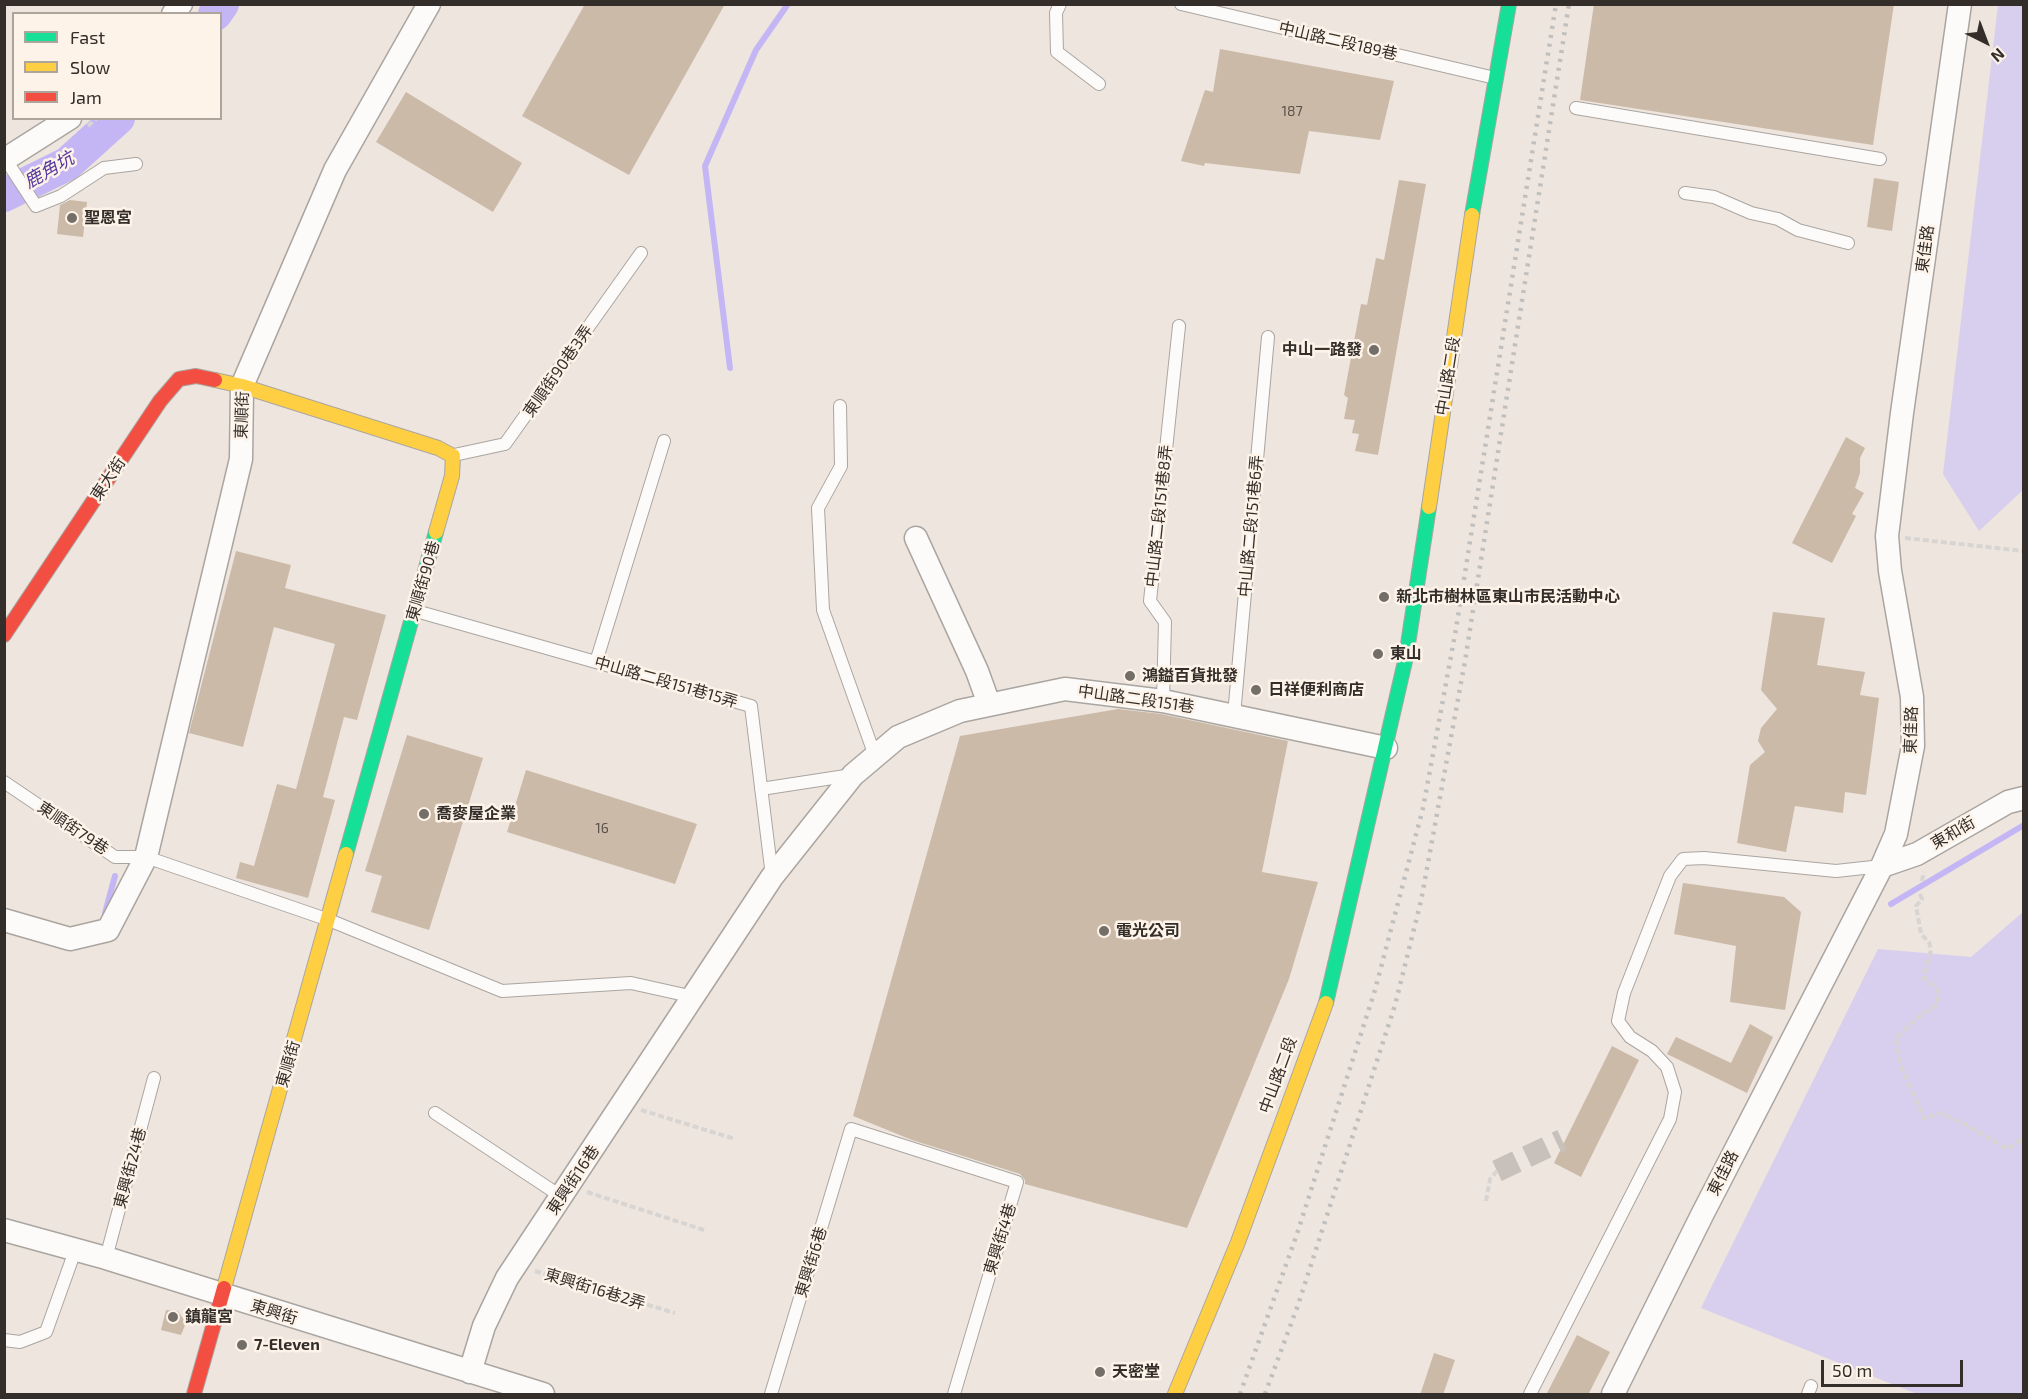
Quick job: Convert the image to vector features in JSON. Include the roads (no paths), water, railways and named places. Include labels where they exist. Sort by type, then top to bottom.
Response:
[{"type":"main road","name":"中山路二段","points":[[1175,1395],[1238,1242],[1329,995],[1406,657],[1479,172],[1509,4]]},
{"type":"main road","name":"東大街","points":[[4,635],[160,401],[179,379],[196,376],[242,386]]},
{"type":"main road","points":[[242,386],[438,448],[453,456]]},
{"type":"main road","name":"東順街90巷","points":[[329,920],[452,476],[453,456]]},
{"type":"main road","name":"中山路二段","points":[[1329,926],[1386,748]]},
{"type":"main road","name":"東順街","points":[[194,1395],[329,920]]},
{"type":"street","name":"東順街","points":[[4,921],[70,939],[108,930],[146,857],[241,459],[242,386],[335,170],[429,4]]},
{"type":"street","name":"東佳路","points":[[1613,1395],[1707,1204],[1882,866],[1896,834],[1913,746],[1912,697],[1890,571],[1887,536],[1902,413],[1960,4]]},
{"type":"street","points":[[5,160],[67,120]]},
{"type":"street","points":[[916,538],[977,671],[989,704]]},
{"type":"street","name":"中山路二段151巷","points":[[772,877],[853,774],[898,737],[960,711],[989,704],[1065,689],[1163,701],[1386,748]]},
{"type":"street","name":"東和街","points":[[1882,866],[1917,854],[2008,802],[2024,798]]},
{"type":"street","name":"東興街16巷","points":[[470,1372],[484,1326],[516,1265],[624,1105],[772,877]]},
{"type":"street","name":"東興街","points":[[4,1230],[106,1258],[543,1395]]},
{"type":"lane","points":[[1060,4],[1056,13],[1057,52],[1099,84]]},
{"type":"lane","name":"中山路二段189巷","points":[[1180,4],[1496,78]]},
{"type":"lane","points":[[1576,108],[1880,159]]},
{"type":"lane","points":[[5,160],[36,206],[61,196],[104,168],[136,164]]},
{"type":"lane","points":[[1685,193],[1714,197],[1751,213],[1778,219],[1798,230],[1848,243]]},
{"type":"lane","name":"東順街90巷3弄","points":[[453,456],[505,444],[641,253]]},
{"type":"lane","name":"中山路二段151巷8弄","points":[[1163,701],[1165,622],[1150,601],[1179,326]]},
{"type":"lane","name":"中山路二段151巷6弄","points":[[1234,715],[1268,337]]},
{"type":"lane","points":[[840,406],[841,466],[818,508],[823,610],[875,756]]},
{"type":"lane","points":[[596,662],[664,441]]},
{"type":"lane","name":"中山路二段151巷15弄","points":[[415,610],[752,706],[772,877]]},
{"type":"lane","points":[[761,789],[853,774]]},
{"type":"lane","name":"東順街79巷","points":[[4,782],[115,856],[146,857]]},
{"type":"lane","points":[[146,857],[329,920],[502,991],[631,983],[694,997]]},
{"type":"lane","points":[[1530,1395],[1670,1119],[1674,1092],[1667,1067],[1652,1052],[1630,1037],[1618,1021],[1624,993],[1670,876],[1683,859],[1704,858],[1836,871],[1882,866]]},
{"type":"lane","name":"東興街24巷","points":[[106,1258],[154,1078]]},
{"type":"lane","points":[[435,1113],[565,1192]]},
{"type":"lane","name":"東興街6巷","points":[[771,1395],[851,1129]]},
{"type":"lane","name":"東興街4巷","points":[[851,1129],[1017,1182],[954,1395]]},
{"type":"lane","points":[[4,1340],[20,1342],[46,1332],[75,1251]]},
{"type":"waterway","name":"鹿角坑","points":[[216,12],[222,4]]},
{"type":"waterway","points":[[730,368],[705,166],[756,50],[788,4]]},
{"type":"waterway","name":"鹿角坑","points":[[4,195],[67,164],[116,120]]},
{"type":"waterway","points":[[1891,904],[2024,825]]},
{"type":"waterway","points":[[105,913],[115,876]]},
{"type":"tunnel","points":[[1497,1171],[1562,1140]]},
{"type":"railway","points":[[1240,1394],[1297,1234],[1375,990],[1423,808],[1456,629],[1556,4]]},
{"type":"railway","points":[[1265,1394],[1298,1305],[1395,1005],[1421,901],[1465,661],[1569,4]]},
{"type":"place","name":"聖恩宮","points":[[72,218]]},
{"type":"place","name":"中山一路發","points":[[1374,350]]},
{"type":"place","name":"新北市樹林區東山市民活動中心","points":[[1384,597]]},
{"type":"place","name":"東山","points":[[1378,654]]},
{"type":"place","name":"鴻鎰百貨批發","points":[[1130,676]]},
{"type":"place","name":"日祥便利商店","points":[[1256,690]]},
{"type":"place","name":"喬麥屋企業","points":[[424,814]]},
{"type":"place","name":"電光公司","points":[[1104,931]]},
{"type":"place","name":"鎮龍宮","points":[[173,1317]]},
{"type":"place","name":"7-Eleven","points":[[242,1345]]},
{"type":"place","name":"天密堂","points":[[1100,1372]]}]
